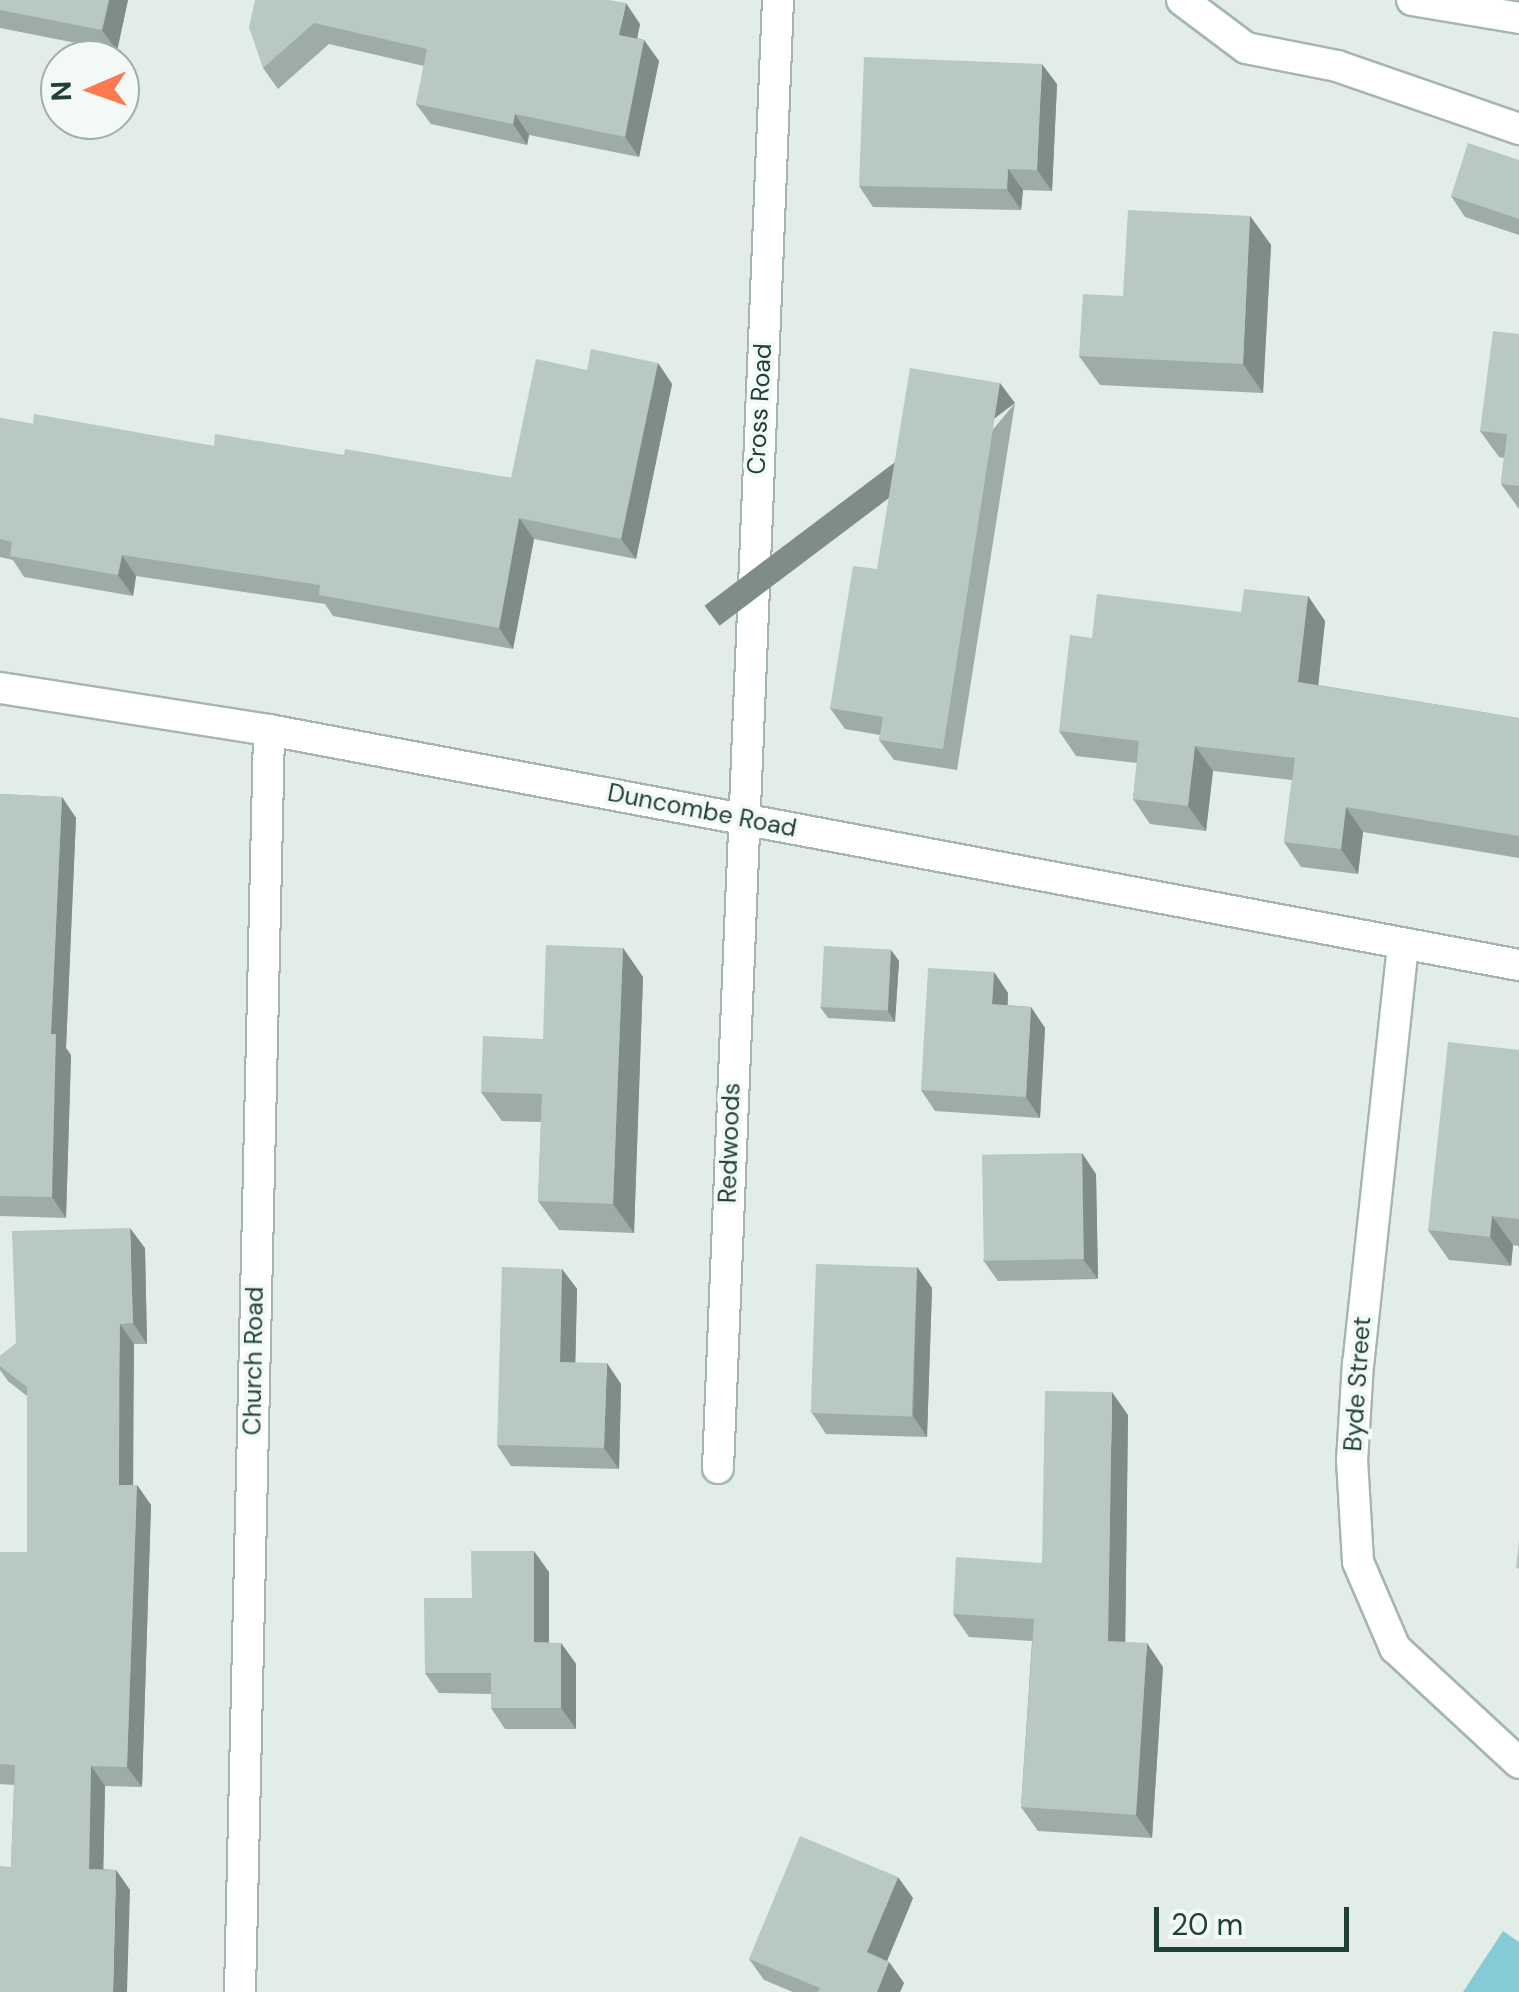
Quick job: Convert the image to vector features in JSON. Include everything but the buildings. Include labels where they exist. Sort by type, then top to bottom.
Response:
[{"type":"street","name":"Cross Road","points":[[742,818],[778,0]]},
{"type":"street","points":[[1182,0],[1246,48],[1338,66],[1519,129]]},
{"type":"street","points":[[1412,0],[1519,18]]},
{"type":"street","name":"Duncombe Road","points":[[0,688],[269,730],[1519,965]]},
{"type":"street","name":"Church Road","points":[[240,1992],[269,730]]},
{"type":"street","name":"Redwoods","points":[[718,1468],[742,818]]},
{"type":"street","name":"Byde Street","points":[[1403,945],[1358,1363],[1352,1460],[1358,1562],[1395,1648],[1519,1763]]},
{"type":"water","points":[[1503,1931],[1519,1942],[1519,1992],[1463,1992]]}]
